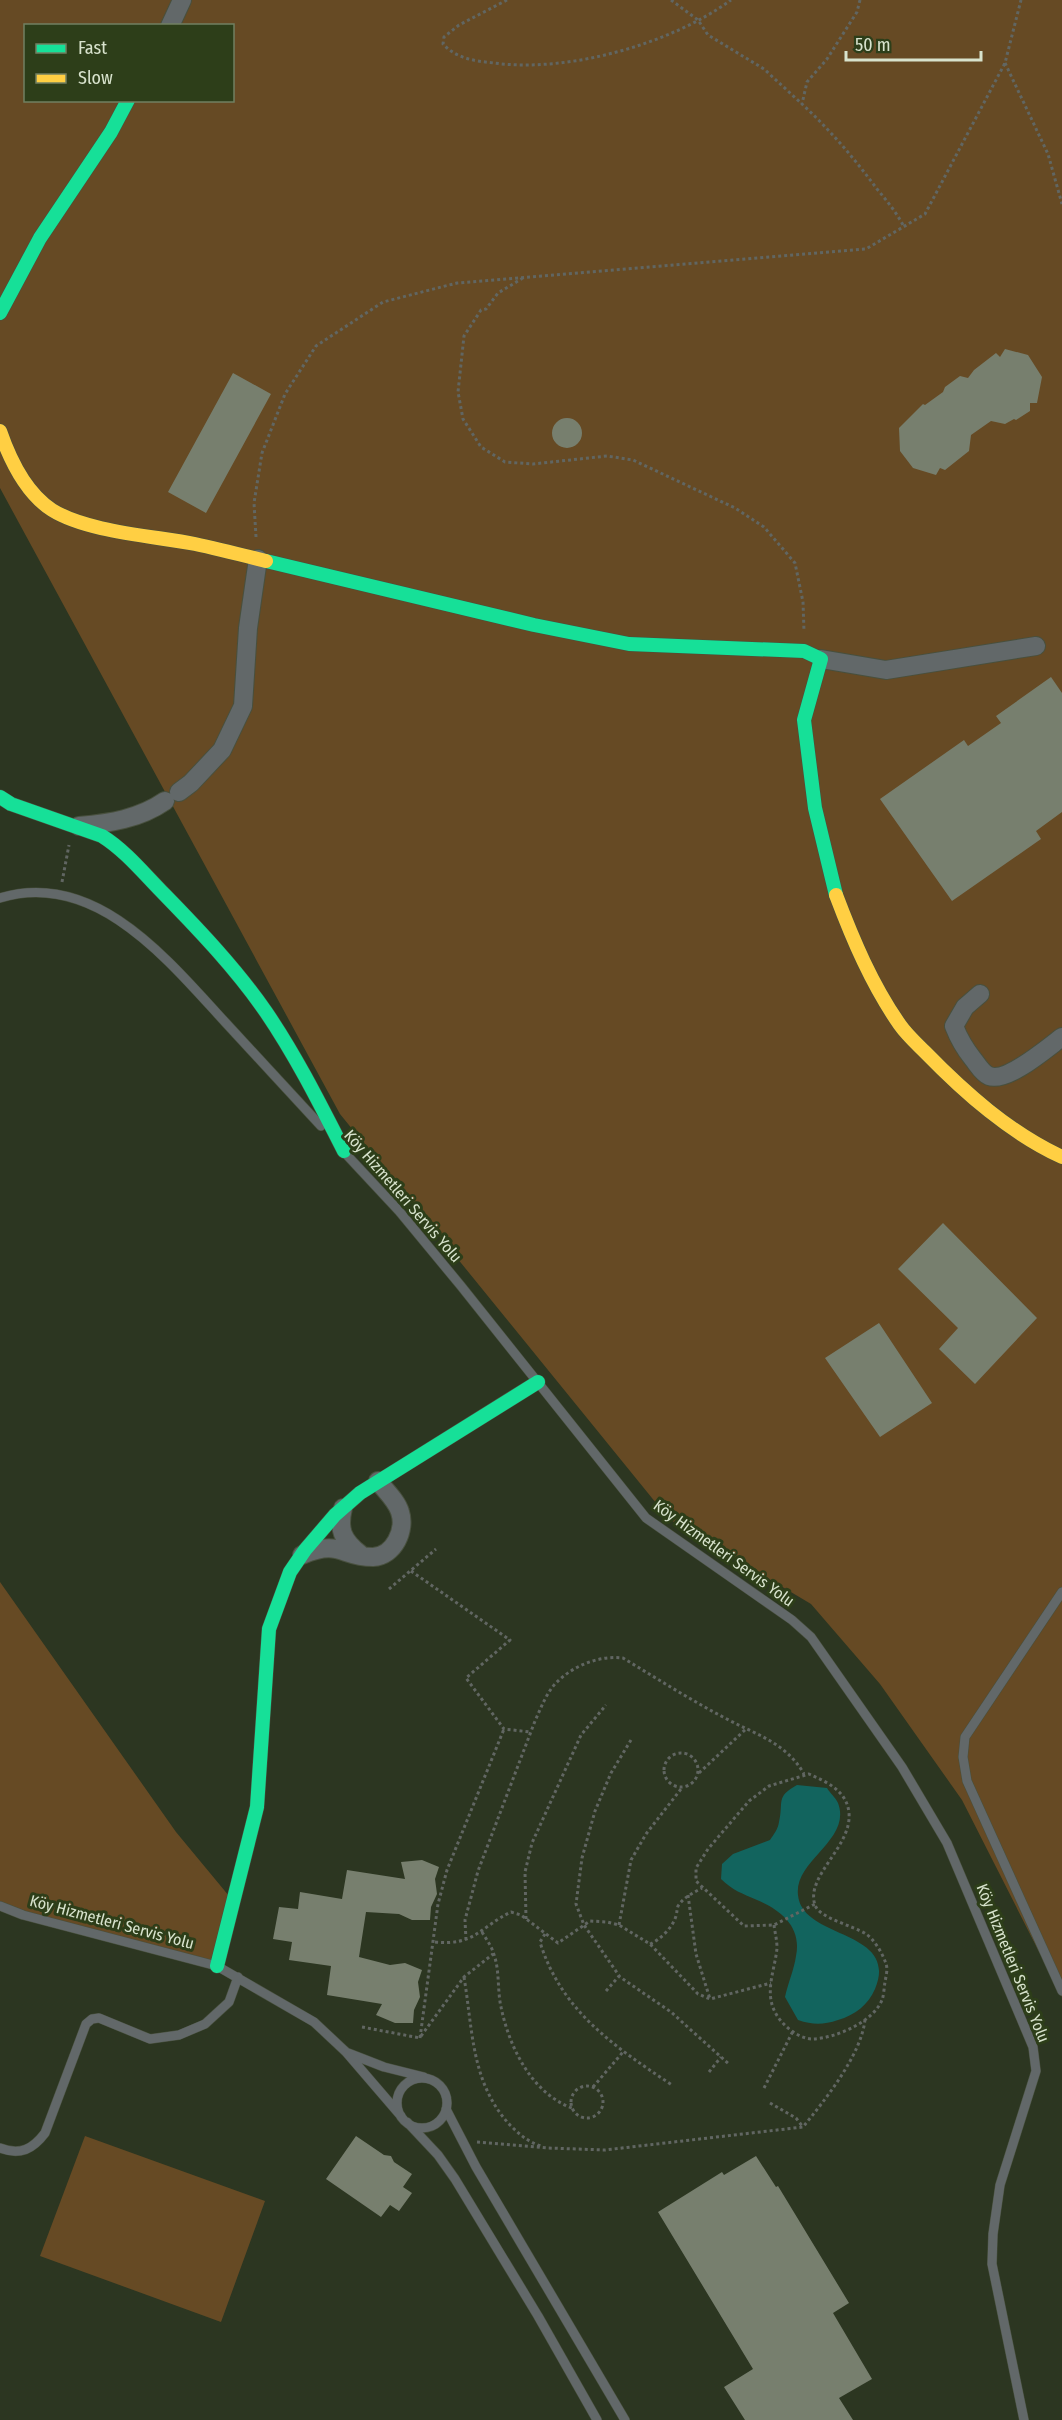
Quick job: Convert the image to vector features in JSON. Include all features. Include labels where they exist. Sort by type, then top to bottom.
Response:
[{"type":"street","points":[[171,24],[182,0]]},
{"type":"street","points":[[0,313],[40,238],[111,132],[127,102]]},
{"type":"street","points":[[0,431],[6,449],[26,485],[52,510],[92,526],[195,544],[534,625],[629,644],[813,655],[886,669],[1036,646]]},
{"type":"street","points":[[76,826],[114,823],[152,810],[191,783],[222,750],[243,706],[248,627],[258,559]]},
{"type":"street","points":[[813,655],[804,720],[815,808],[832,886],[858,953],[901,1027],[945,1073],[1002,1121],[1034,1144],[1062,1156]]},
{"type":"street","points":[[0,797],[11,804],[102,836],[115,844],[206,939],[264,1010],[304,1072],[344,1151]]},
{"type":"street","points":[[980,994],[965,1007],[954,1026],[965,1049],[990,1076],[1000,1077],[1018,1068],[1062,1037]]},
{"type":"street","points":[[217,1966],[257,1807],[269,1629],[290,1572],[335,1515],[360,1493],[538,1382]]},
{"type":"street","points":[[301,1556],[319,1548],[335,1547],[361,1556],[376,1557],[391,1550],[402,1533],[400,1511],[378,1481]]},
{"type":"street","points":[[344,1508],[339,1525],[345,1540],[361,1556]]},
{"type":"lane","name":"Köy Hizmetleri Servis Yolu","points":[[0,898],[17,893],[60,894],[108,914],[159,951],[399,1211],[646,1518],[792,1620],[811,1637],[902,1767],[947,1843],[1033,2047],[1036,2071],[1000,2185],[993,2234],[992,2264],[1024,2420]]},
{"type":"lane","points":[[1062,1592],[965,1737],[963,1757],[967,1781],[1062,1991]]},
{"type":"lane","name":"Köy Hizmetleri Servis Yolu","points":[[0,1906],[23,1915],[217,1966],[314,2022],[346,2052],[438,2155],[538,2316],[597,2420]]},
{"type":"lane","points":[[0,2148],[10,2152],[25,2151],[37,2145],[45,2133],[86,2024],[92,2019],[99,2018],[150,2039],[179,2035],[205,2024],[229,2002],[238,1977]]},
{"type":"lane","points":[[346,2052],[384,2067],[427,2078],[441,2086],[445,2093],[446,2109],[463,2144],[625,2420]]},
{"type":"lane","points":[[427,2078],[411,2080],[400,2092],[398,2100],[404,2119],[414,2126],[430,2126],[438,2122],[446,2109]]},
{"type":"path","points":[[507,0],[459,25],[444,37],[444,44],[450,51],[462,58],[483,62],[560,64],[628,49],[698,20],[731,0]]},
{"type":"path","points":[[671,0],[698,20],[708,35],[764,69],[787,87],[827,128],[866,174],[904,227]]},
{"type":"path","points":[[802,104],[807,82],[826,59],[857,12],[860,0]]},
{"type":"path","points":[[258,559],[254,503],[262,453],[285,394],[316,346],[383,302],[457,282],[866,249],[925,214],[1005,63],[1021,0]]},
{"type":"path","points":[[1005,63],[1048,154],[1062,204]]},
{"type":"path","points":[[525,277],[498,293],[486,309],[481,310],[464,336],[458,392],[463,419],[481,447],[505,462],[533,464],[607,456],[633,460],[735,508],[764,528],[795,563],[813,655]]},
{"type":"path","points":[[60,894],[67,849],[76,826]]},
{"type":"path","points":[[388,1589],[436,1549]]},
{"type":"path","points":[[411,1571],[510,1640],[466,1678],[504,1729],[530,1732]]},
{"type":"path","points":[[466,1940],[465,1920],[478,1871],[530,1732],[546,1697],[556,1683],[574,1670],[607,1656],[623,1658],[724,1718],[773,1741],[797,1761],[804,1774]]},
{"type":"path","points":[[526,1919],[525,1872],[532,1843],[581,1735],[606,1705]]},
{"type":"path","points":[[619,1925],[631,1860],[646,1834],[681,1788],[692,1782],[747,1728]]},
{"type":"path","points":[[420,2038],[435,1942],[438,1904],[447,1870],[504,1729]]},
{"type":"path","points":[[632,1740],[611,1773],[595,1811],[582,1858],[576,1904],[584,1925],[619,1976],[671,2013],[730,2065]]},
{"type":"path","points":[[681,1788],[675,1788],[666,1780],[664,1768],[669,1758],[680,1754],[692,1757],[699,1773]]},
{"type":"path","points":[[774,1925],[777,1944],[769,1992],[780,2022],[811,2039],[832,2036],[871,2015],[882,2000],[887,1966],[868,1935],[820,1912],[815,1904],[815,1891],[821,1874],[843,1843],[850,1825],[848,1808],[840,1791],[827,1782],[804,1774],[769,1786],[749,1801],[727,1824],[696,1868],[696,1881],[744,1926],[774,1925],[815,1904]]},
{"type":"path","points":[[650,1944],[657,1942],[666,1931],[676,1918],[678,1907],[688,1895],[702,1888]]},
{"type":"path","points":[[688,1895],[696,1954],[710,1999]]},
{"type":"path","points":[[435,1942],[452,1944],[466,1940],[511,1912],[526,1919],[558,1943],[590,1921],[607,1922],[619,1925],[650,1944],[698,1994],[710,1999],[771,1983]]},
{"type":"path","points":[[482,1932],[494,1953],[500,2004],[506,2027],[530,2075],[546,2093],[584,2118],[599,2114],[602,2109],[601,2093],[593,2087],[578,2089],[572,2097],[572,2108]]},
{"type":"path","points":[[546,1934],[540,1942],[552,1976],[590,2023],[623,2052],[672,2085]]},
{"type":"path","points":[[420,2038],[464,1977],[494,1953]]},
{"type":"path","points":[[606,1990],[619,1976]]},
{"type":"path","points":[[464,1977],[476,2065],[485,2091],[500,2114],[516,2132],[532,2143],[548,2148]]},
{"type":"path","points":[[463,2144],[479,2142],[605,2150],[803,2127],[825,2099],[851,2057],[864,2027],[865,2019]]},
{"type":"path","points":[[362,2027],[420,2038]]},
{"type":"path","points":[[764,2088],[793,2031]]},
{"type":"path","points":[[593,2087],[623,2052]]},
{"type":"path","points":[[709,2072],[722,2057]]},
{"type":"path","points":[[770,2103],[796,2118],[803,2127]]},
{"type":"shaded area","points":[[0,0],[1062,0],[1062,1997],[962,1800],[880,1684],[811,1604],[669,1519],[340,1114],[0,488]]},
{"type":"shaded area","points":[[0,1582],[176,1832],[234,1902],[217,1966],[0,1906]]},
{"type":"shaded area","points":[[85,2136],[265,2201],[221,2322],[40,2256]]},
{"type":"water","points":[[797,1785],[827,1788],[838,1803],[840,1816],[837,1828],[805,1871],[799,1883],[798,1895],[803,1909],[815,1920],[863,1945],[874,1955],[879,1970],[875,1989],[865,2005],[844,2018],[823,2024],[798,2020],[785,1997],[797,1946],[793,1928],[774,1909],[729,1886],[721,1879],[722,1864],[733,1854],[770,1840],[778,1825],[783,1797]]},
{"type":"building","points":[[1005,349],[1028,355],[1042,377],[1037,403],[1030,403],[1030,411],[1016,420],[1005,424],[991,421],[971,435],[969,451],[945,470],[940,468],[936,475],[913,468],[900,451],[899,428],[923,404],[925,405],[943,392],[945,387],[960,376],[968,378],[974,370],[996,353],[1000,357]]},
{"type":"building","points":[[233,373],[271,394],[206,513],[168,492]]},
{"type":"building","points":[[567,418],[578,422],[582,433],[578,444],[567,448],[556,444],[552,433],[556,422]]},
{"type":"building","points":[[1051,677],[1062,693],[1062,812],[1036,831],[1041,839],[952,901],[880,799],[964,740],[968,746],[1001,723],[996,716]]},
{"type":"building","points":[[943,1223],[1037,1318],[975,1384],[939,1349],[958,1328],[898,1269]]},
{"type":"building","points":[[879,1323],[932,1403],[880,1437],[825,1358]]},
{"type":"building","points":[[422,1860],[439,1867],[435,1879],[437,1894],[431,1907],[430,1920],[412,1920],[399,1914],[366,1912],[359,1957],[390,1965],[405,1963],[422,1970],[418,1982],[420,1997],[414,2010],[413,2023],[395,2023],[376,2015],[382,2004],[327,1995],[331,1966],[289,1960],[292,1942],[273,1939],[279,1907],[298,1909],[300,1892],[342,1899],[347,1870],[405,1879],[401,1862]]},
{"type":"building","points":[[356,2136],[384,2155],[391,2156],[394,2162],[412,2174],[403,2187],[412,2193],[399,2211],[390,2205],[381,2217],[326,2179]]},
{"type":"building","points":[[756,2156],[776,2187],[778,2186],[849,2303],[833,2313],[872,2379],[839,2398],[853,2420],[745,2420],[724,2387],[753,2369],[658,2212],[722,2172],[724,2175]]},
{"type":"traffic: fast","points":[[0,313],[40,238],[111,132],[127,102]]},
{"type":"traffic: fast","points":[[266,561],[534,625],[629,644],[804,651],[821,659],[804,720],[815,808],[836,895]]},
{"type":"traffic: fast","points":[[0,797],[11,804],[102,836],[135,864],[205,937],[255,996],[298,1063],[344,1151]]},
{"type":"traffic: fast","points":[[217,1966],[257,1807],[269,1629],[290,1572],[305,1550],[335,1515],[360,1493],[538,1382]]},
{"type":"traffic: slow","points":[[0,431],[20,475],[34,495],[52,510],[102,528],[195,544],[266,561]]},
{"type":"traffic: slow","points":[[836,895],[872,978],[890,1010],[906,1032],[989,1111],[1024,1136],[1062,1157]]}]
